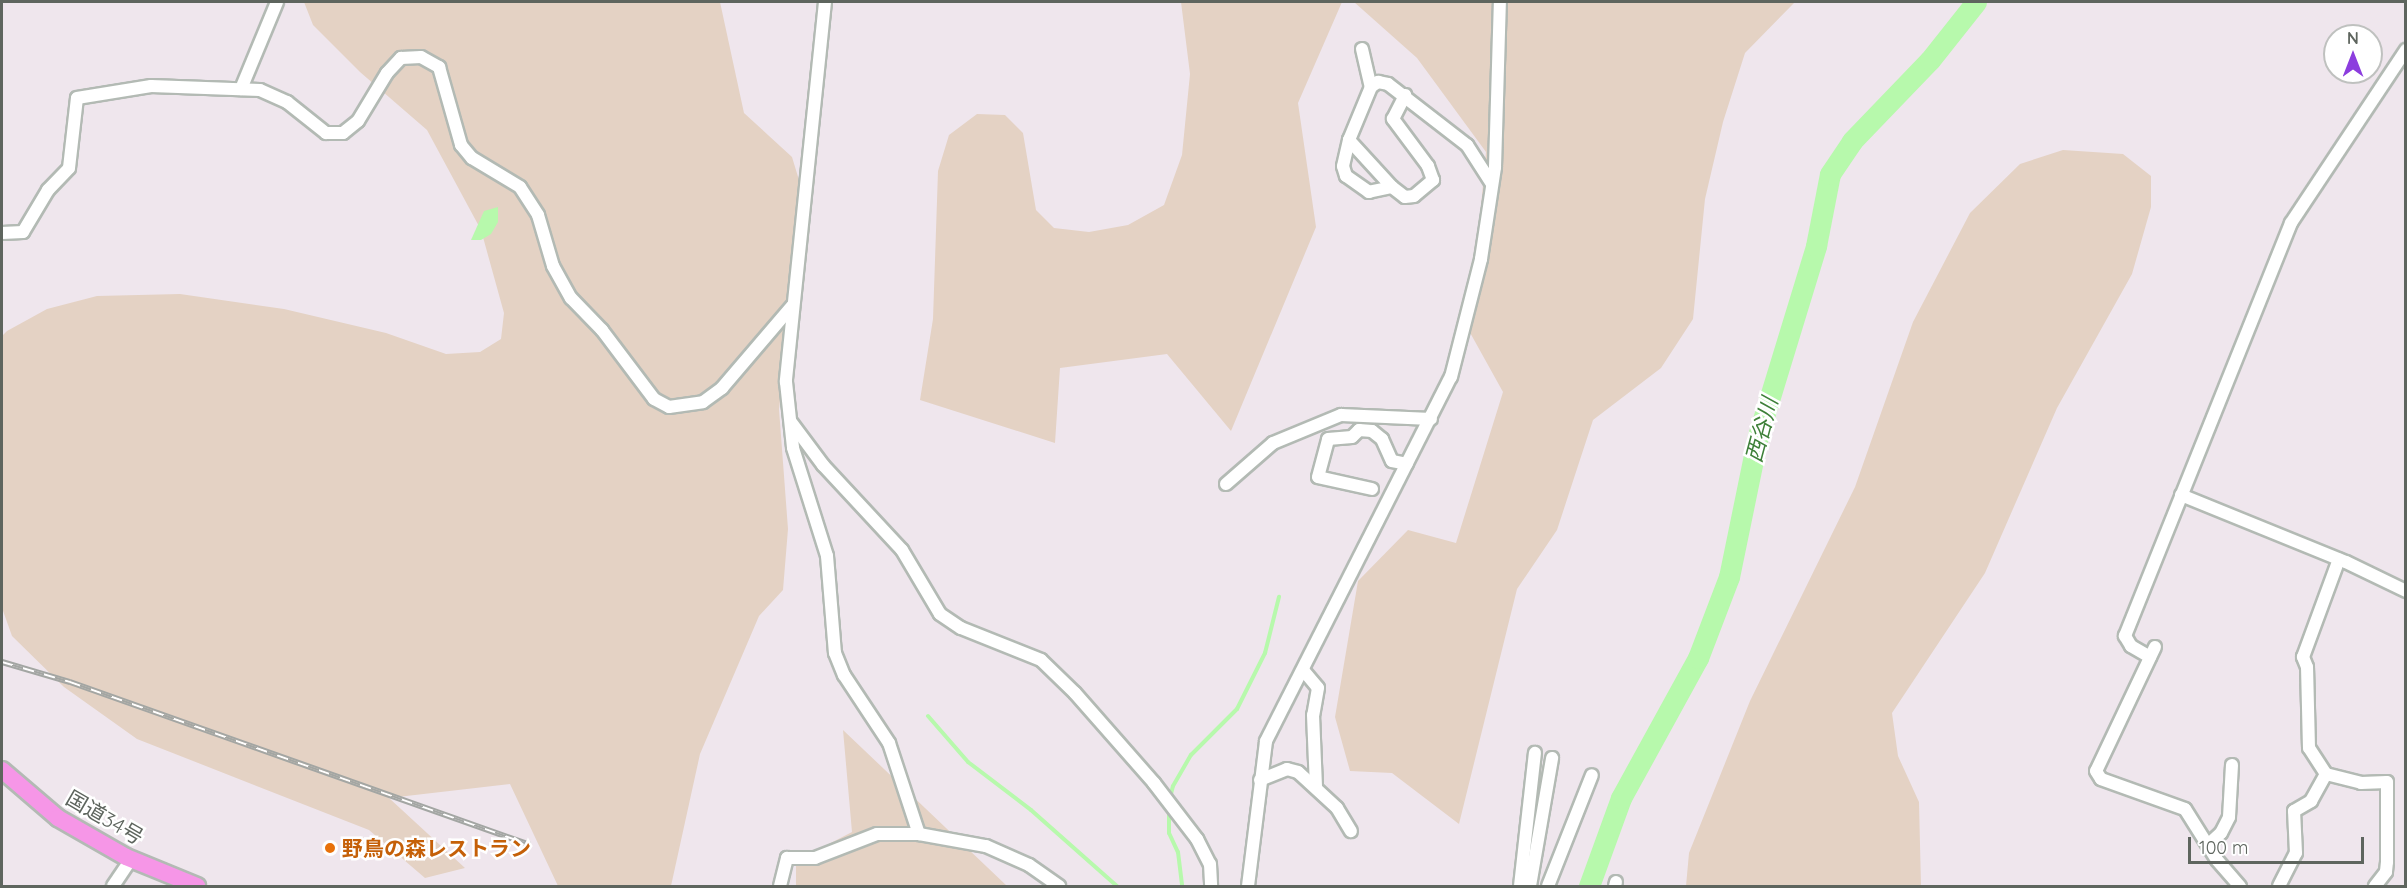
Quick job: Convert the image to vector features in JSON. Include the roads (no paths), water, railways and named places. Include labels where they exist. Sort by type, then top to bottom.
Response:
[{"type":"highway","name":"国道34号","points":[[2,770],[58,818],[131,859],[197,886]]},
{"type":"street","points":[[241,89],[278,2]]},
{"type":"street","points":[[825,2],[786,382],[794,448],[827,556],[836,653],[844,675],[889,743],[919,834]]},
{"type":"street","points":[[1248,886],[1266,741],[1451,377],[1481,258],[1492,184],[1498,126],[1500,2]]},
{"type":"street","points":[[1362,49],[1371,87]]},
{"type":"street","points":[[2240,886],[2217,860],[2185,809],[2101,778],[2096,771],[2153,652],[2131,646],[2125,636],[2291,223],[2406,50]]},
{"type":"street","points":[[2,232],[23,232],[48,190],[69,168],[77,98],[152,86],[260,90],[287,102],[325,132],[343,133],[358,122],[387,72],[401,58],[421,57],[439,67],[461,145],[472,158],[520,188],[538,215],[553,266],[571,298],[602,330],[654,399],[669,407],[703,402],[722,388],[792,306]]},
{"type":"street","points":[[1392,187],[1369,192],[1358,187],[1346,176],[1344,148],[1371,87],[1378,82],[1388,84],[1405,95],[1467,145],[1492,184]]},
{"type":"street","points":[[1344,148],[1405,197],[1414,196],[1433,180],[1428,166],[1393,119],[1405,95]]},
{"type":"street","points":[[1226,484],[1273,443],[1341,415],[1431,418]]},
{"type":"street","points":[[791,422],[823,465],[902,550],[940,614],[961,628],[1041,660],[1075,693],[1154,783],[1197,839],[1210,864],[1211,886]]},
{"type":"street","points":[[1372,489],[1318,477],[1328,439],[1352,437],[1359,430],[1372,430],[1382,439],[1392,461],[1407,464]]},
{"type":"street","points":[[2181,495],[2339,559],[2406,591]]},
{"type":"street","points":[[2339,559],[2303,657],[2307,668],[2309,748],[2326,774],[2361,783],[2387,782],[2386,872],[2375,886]]},
{"type":"street","points":[[1302,670],[1318,688],[1313,715],[1316,786]]},
{"type":"street","points":[[1520,886],[1535,753]]},
{"type":"street","points":[[1530,886],[1552,758]]},
{"type":"street","points":[[2209,844],[2221,833],[2229,817],[2232,765]]},
{"type":"street","points":[[1260,780],[1287,769],[1298,772],[1316,786],[1351,831]]},
{"type":"street","points":[[2279,886],[2296,853],[2294,811],[2311,801],[2326,774]]},
{"type":"street","points":[[1548,886],[1592,776]]},
{"type":"street","points":[[780,886],[787,858],[815,858],[877,834],[919,834],[986,846],[1029,865],[1059,886]]},
{"type":"street","points":[[113,886],[131,859]]},
{"type":"waterway","name":"西谷川","points":[[1589,886],[1621,798],[1698,658],[1729,577],[1758,436],[1816,246],[1830,174],[1852,141],[1930,60],[1976,2]]},
{"type":"waterway","points":[[1170,798],[1173,786],[1191,755],[1237,709],[1265,653],[1279,597]]},
{"type":"waterway","points":[[928,716],[968,762],[1031,810],[1117,886]]},
{"type":"waterway","points":[[1169,808],[1169,833],[1178,852],[1182,886]]},
{"type":"railway","points":[[2,662],[70,682],[530,845]]},
{"type":"place","name":"野鳥の森レストラン","points":[[330,848]]}]
